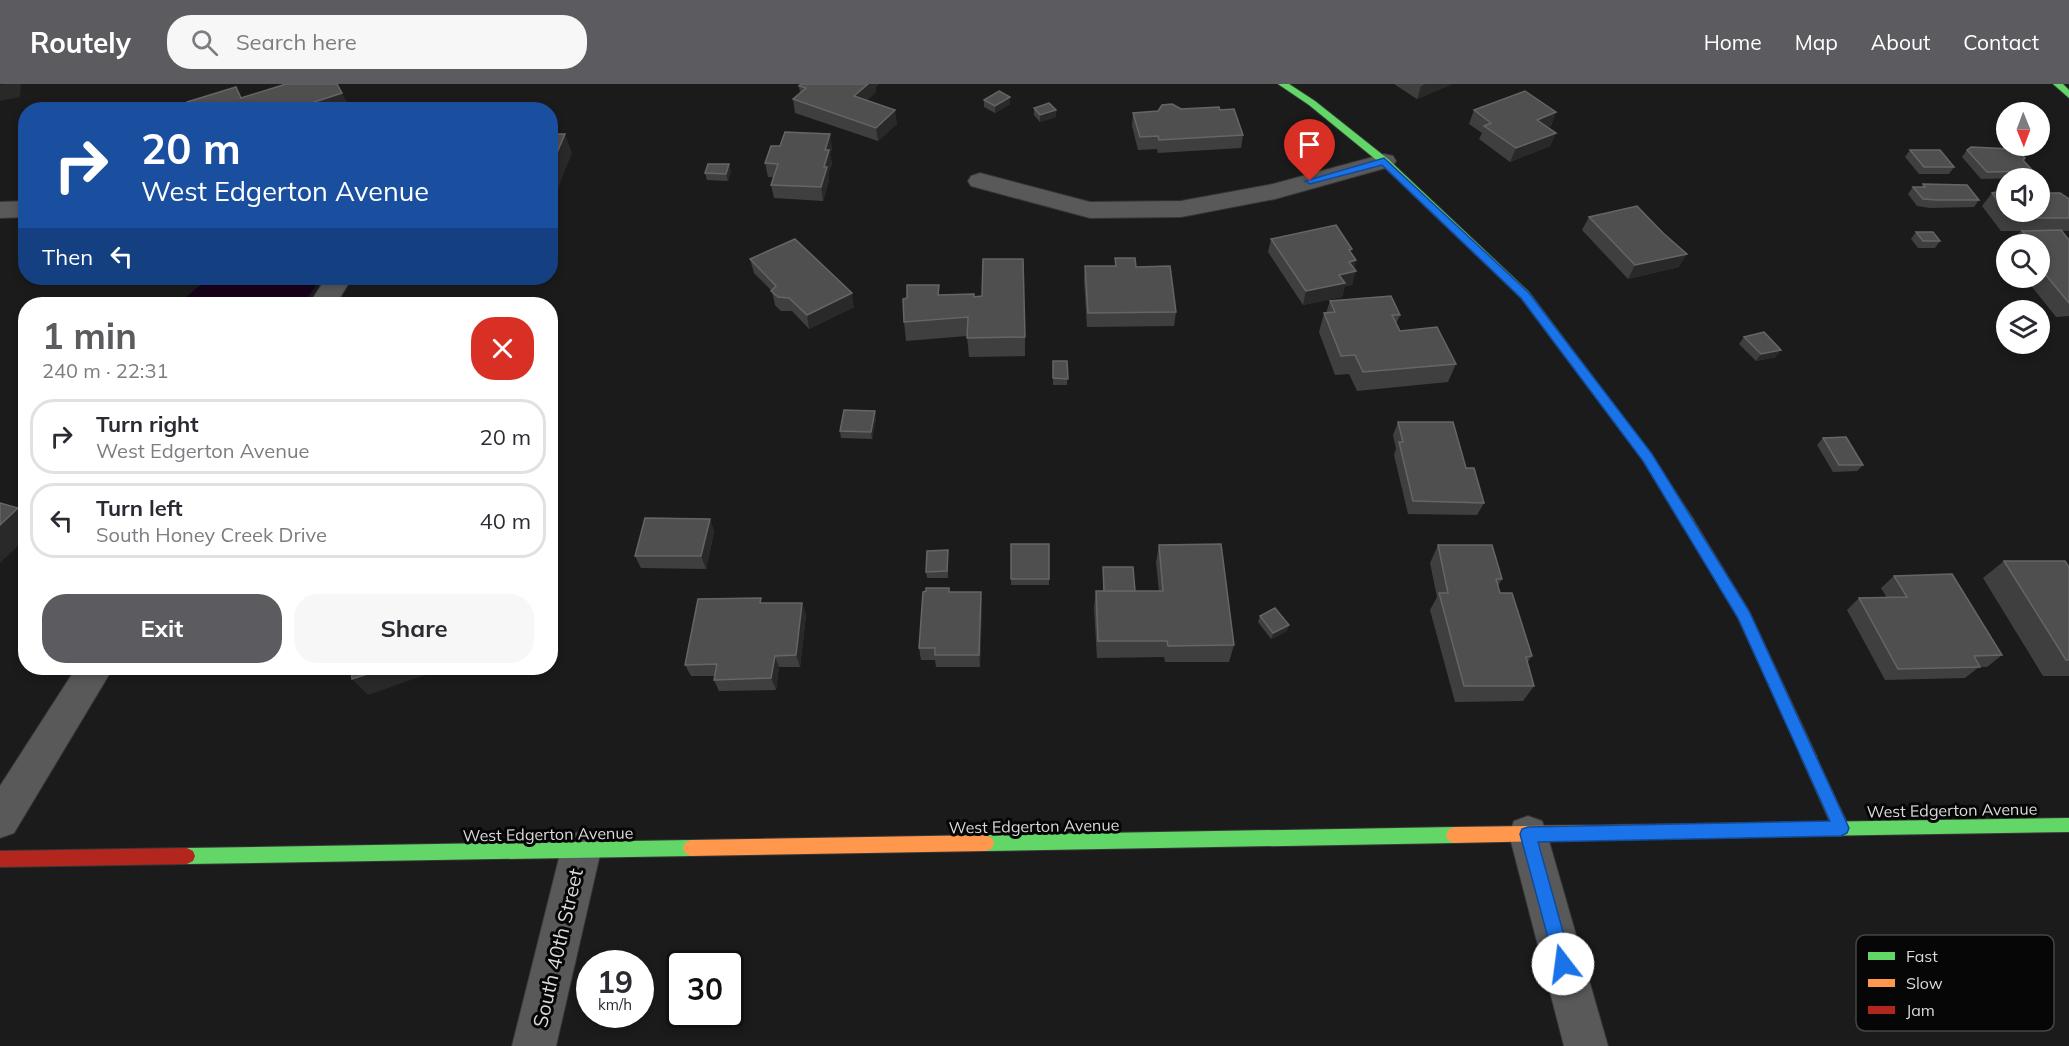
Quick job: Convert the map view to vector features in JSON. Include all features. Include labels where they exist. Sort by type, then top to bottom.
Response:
[{"type":"street","points":[[1283,84],[1312,103],[1384,161],[1525,295],[1647,457],[1744,615],[1841,828]]},
{"type":"street","points":[[2058,84],[2069,95]]},
{"type":"street","points":[[980,181],[1090,210],[1180,209],[1275,191],[1384,161]]},
{"type":"street","points":[[0,210],[18,209]]},
{"type":"street","points":[[0,820],[91,675]]},
{"type":"street","name":"West Edgerton Avenue","points":[[0,859],[2069,825]]},
{"type":"street","points":[[1528,834],[1586,1046]]},
{"type":"street","name":"South 40th Street","points":[[534,1046],[581,850]]},
{"type":"shaded area","points":[[201,285],[316,285],[308,297],[186,297]]},
{"type":"building","points":[[286,84],[337,84],[342,93],[314,102],[187,102],[236,87],[241,98]]},
{"type":"building","points":[[801,84],[868,84],[854,96],[895,110],[876,128],[793,99],[806,88],[799,86]]},
{"type":"building","points":[[999,91],[1010,97],[995,106],[984,100]]},
{"type":"building","points":[[1525,91],[1556,112],[1537,120],[1556,133],[1516,148],[1484,126],[1491,123],[1474,110]]},
{"type":"building","points":[[1049,103],[1056,110],[1040,115],[1034,108]]},
{"type":"building","points":[[1172,104],[1181,109],[1219,107],[1220,110],[1234,109],[1243,135],[1159,140],[1158,136],[1140,137],[1133,113],[1158,111],[1162,105]]},
{"type":"building","points":[[785,132],[830,134],[825,150],[829,150],[824,167],[827,167],[821,187],[771,185],[778,164],[765,163],[771,146],[780,146]]},
{"type":"building","points":[[558,134],[565,134],[558,150]]},
{"type":"building","points":[[1971,147],[1996,148],[1996,156],[2023,156],[2025,158],[2023,160],[2030,168],[1996,168],[1996,172],[1987,172],[1967,150]]},
{"type":"building","points":[[1910,150],[1940,150],[1954,167],[1924,167]]},
{"type":"building","points":[[708,164],[729,164],[726,174],[705,173]]},
{"type":"building","points":[[1923,184],[1967,185],[1979,200],[1923,199],[1913,187],[1925,187]]},
{"type":"building","points":[[2050,193],[2060,193],[2069,199],[2069,218],[2050,218]]},
{"type":"building","points":[[1637,206],[1687,254],[1635,265],[1589,217]]},
{"type":"building","points":[[1336,225],[1352,249],[1349,250],[1356,260],[1349,262],[1356,271],[1339,275],[1345,283],[1306,291],[1271,239]]},
{"type":"building","points":[[2061,230],[2069,240],[2069,303],[2050,280],[2050,234],[2025,234],[2022,231]]},
{"type":"building","points":[[1916,232],[1933,232],[1940,241],[1923,241]]},
{"type":"building","points":[[795,239],[852,293],[807,315],[789,298],[778,297],[771,291],[776,286],[750,259]]},
{"type":"building","points":[[1115,258],[1135,258],[1136,267],[1170,266],[1176,312],[1088,313],[1085,266],[1116,266]]},
{"type":"building","points":[[983,259],[1023,259],[1025,337],[967,338],[968,317],[904,322],[903,299],[907,298],[907,285],[939,285],[938,295],[974,294],[974,297],[982,296]]},
{"type":"building","points":[[1391,296],[1400,315],[1392,315],[1400,331],[1437,327],[1456,364],[1363,372],[1355,355],[1341,356],[1324,313],[1335,312],[1330,301]]},
{"type":"building","points":[[1764,332],[1781,350],[1761,354],[1744,337]]},
{"type":"building","points":[[1053,361],[1067,361],[1068,379],[1053,378]]},
{"type":"building","points":[[844,410],[875,411],[871,432],[840,431]]},
{"type":"building","points":[[1398,422],[1453,422],[1466,468],[1474,468],[1484,503],[1413,501],[1399,442],[1403,442]]},
{"type":"building","points":[[1846,437],[1863,465],[1839,465],[1823,438]]},
{"type":"building","points":[[0,503],[18,508],[0,525]]},
{"type":"building","points":[[645,518],[710,519],[701,556],[635,556]]},
{"type":"building","points":[[1011,544],[1049,544],[1049,579],[1011,579]]},
{"type":"building","points":[[1221,544],[1234,645],[1168,646],[1167,641],[1098,641],[1096,591],[1163,591],[1159,545]]},
{"type":"building","points":[[1438,545],[1492,545],[1502,579],[1496,579],[1500,593],[1512,593],[1532,656],[1526,657],[1534,686],[1464,686],[1439,593],[1448,593]]},
{"type":"building","points":[[948,550],[947,571],[926,572],[927,551]]},
{"type":"building","points":[[2004,561],[2065,561],[2069,567],[2069,660],[2066,660]]},
{"type":"building","points":[[1103,567],[1133,567],[1135,591],[1104,591]]},
{"type":"building","points":[[1952,574],[2002,655],[1974,656],[1980,667],[1898,669],[1859,598],[1907,597],[1894,576]]},
{"type":"building","points":[[926,588],[949,588],[949,592],[981,592],[979,655],[935,655],[935,648],[919,648],[923,592]]},
{"type":"building","points":[[761,598],[760,603],[802,603],[796,655],[775,656],[771,678],[714,680],[717,664],[685,665],[698,599]]},
{"type":"building","points":[[1275,608],[1289,625],[1273,633],[1260,616]]},
{"type":"building","points":[[352,675],[364,675],[352,679]]},
{"type":"traffic: fast","points":[[1283,84],[1312,103],[1384,161],[1525,295],[1647,457],[1688,523]]},
{"type":"traffic: fast","points":[[2058,84],[2069,95]]},
{"type":"traffic: fast","points":[[1686,831],[2069,825]]},
{"type":"traffic: fast","points":[[986,843],[1454,835]]},
{"type":"traffic: fast","points":[[187,856],[691,848]]},
{"type":"traffic: slow","points":[[1809,757],[1841,828]]},
{"type":"traffic: slow","points":[[1454,835],[1686,831]]},
{"type":"traffic: slow","points":[[691,848],[986,843]]},
{"type":"traffic: jam","points":[[1688,523],[1744,615],[1809,757]]},
{"type":"traffic: jam","points":[[0,859],[187,856]]},
{"type":"route","points":[[1310,181],[1384,161],[1525,295],[1647,457],[1744,615],[1841,828],[1528,834],[1563,964]]}]
